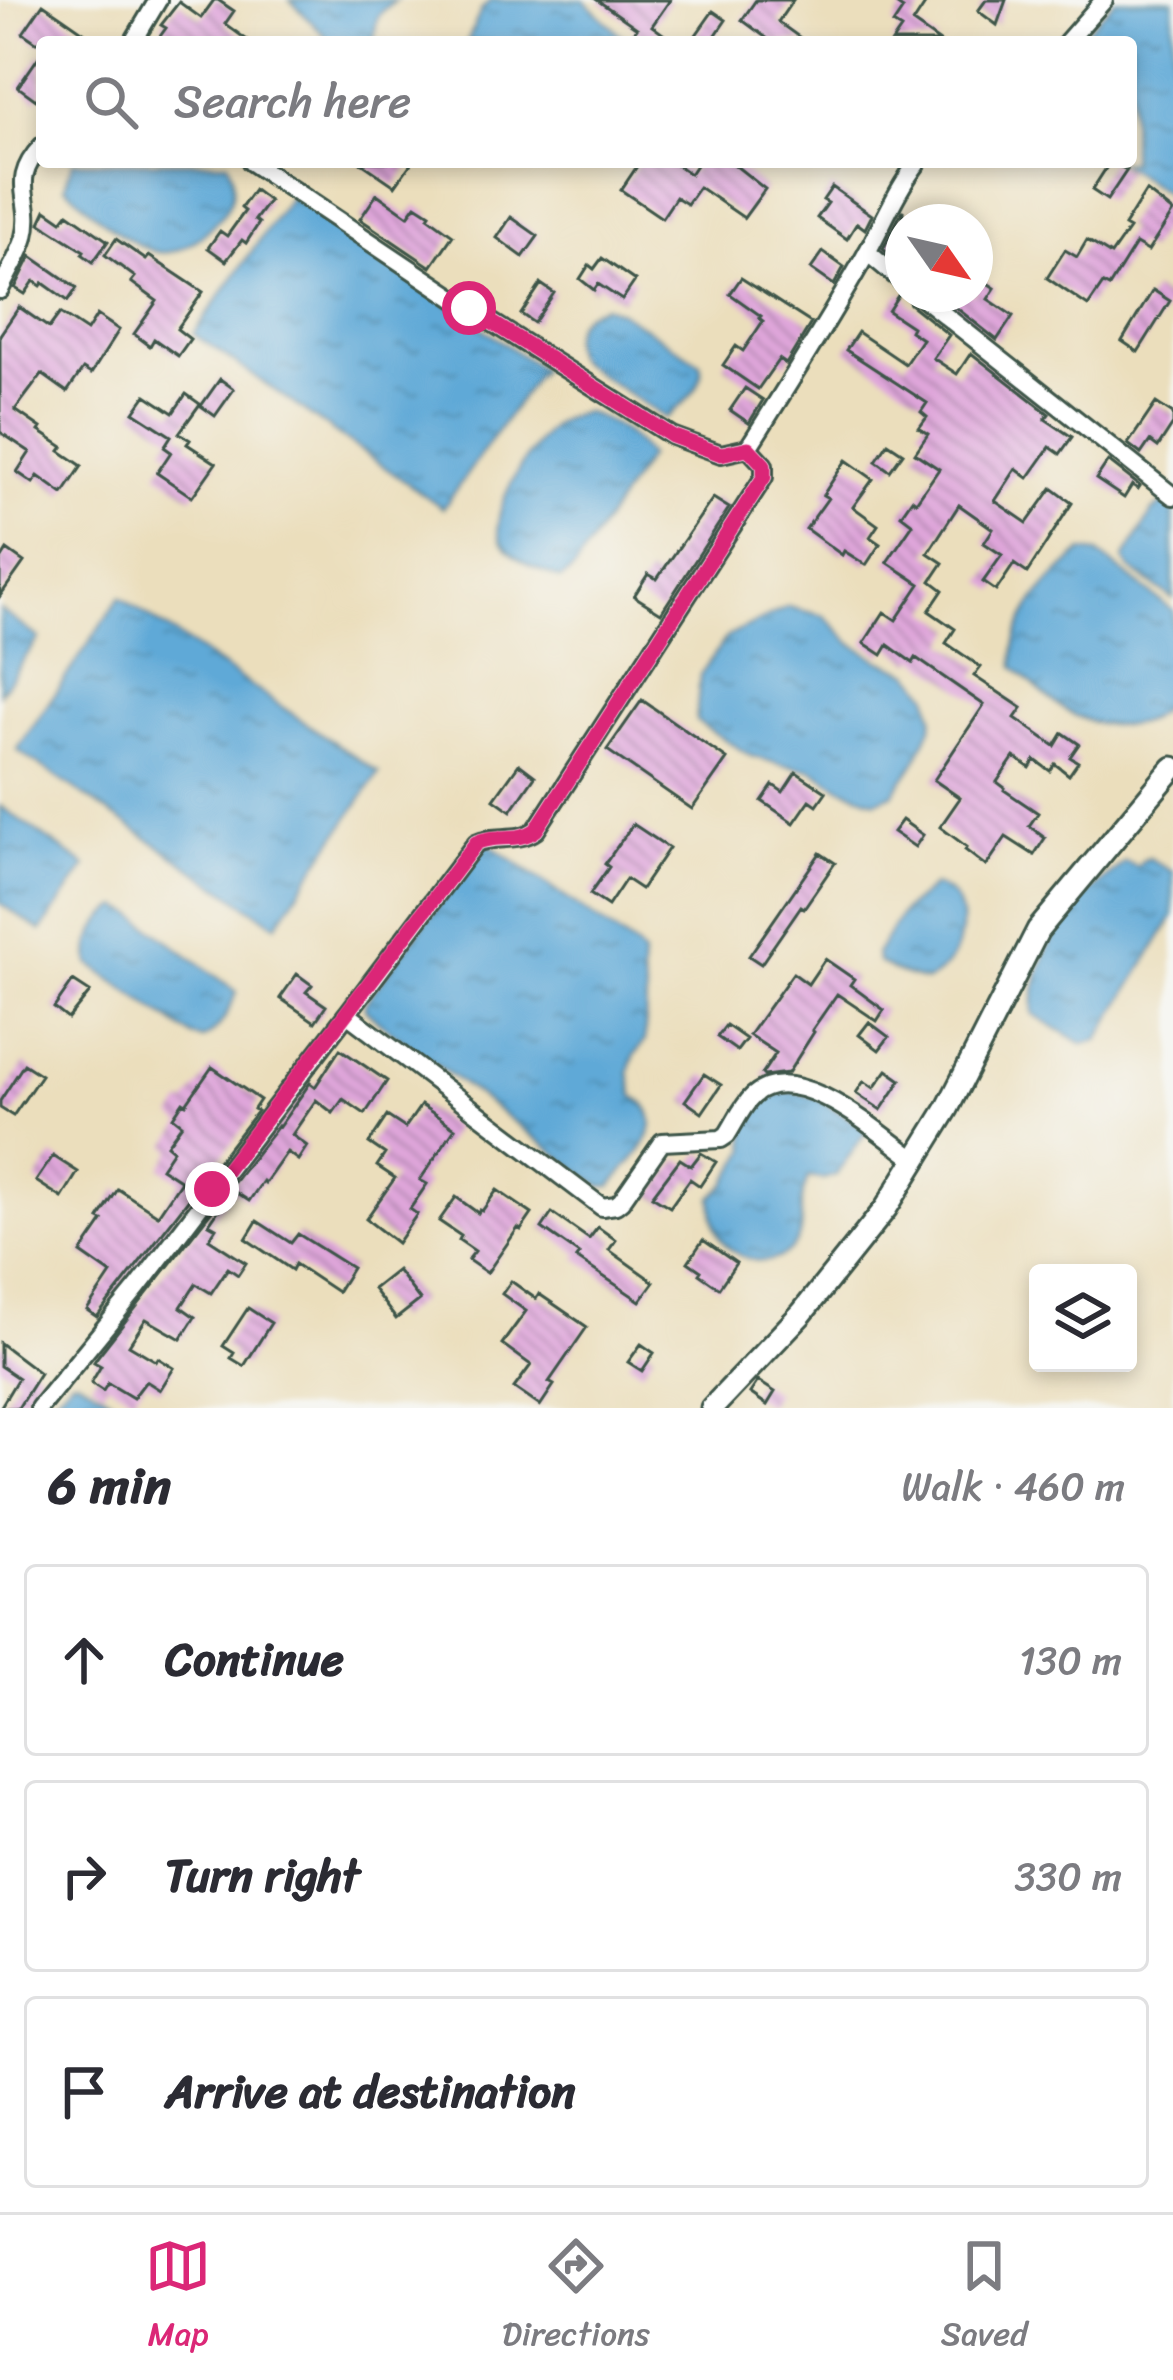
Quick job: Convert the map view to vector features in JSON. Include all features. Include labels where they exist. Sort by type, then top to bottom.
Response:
[{"type":"street","points":[[137,36],[158,0]]},
{"type":"street","points":[[1072,36],[1104,0]]},
{"type":"street","points":[[0,290],[25,236],[24,173],[36,153]]},
{"type":"street","points":[[260,168],[672,436],[721,454],[748,448],[914,168]]},
{"type":"street","points":[[867,252],[885,267]]},
{"type":"street","points":[[941,312],[1173,496]]},
{"type":"street","points":[[39,1408],[138,1287],[476,843],[528,836],[536,830],[764,477],[764,465],[748,448]]},
{"type":"street","points":[[712,1408],[802,1313],[886,1208],[947,1108],[1038,930],[1173,768]]},
{"type":"street","points":[[347,1015],[602,1207],[621,1201],[662,1142],[721,1139],[755,1094],[773,1088],[795,1085],[812,1090],[916,1160]]},
{"type":"water","points":[[290,0],[396,0],[378,17],[374,36],[325,36]]},
{"type":"water","points":[[491,0],[584,0],[622,36],[470,36]]},
{"type":"water","points":[[1115,0],[1173,0],[1173,198],[1128,168],[1137,168],[1137,36],[1082,36]]},
{"type":"water","points":[[71,168],[230,168],[233,180],[232,195],[220,218],[201,236],[168,252],[146,248],[121,234],[65,186]]},
{"type":"water","points":[[291,195],[541,369],[443,508],[194,334]]},
{"type":"water","points":[[605,306],[700,363],[697,387],[666,418],[575,356],[576,324],[586,313]]},
{"type":"water","points":[[584,412],[620,429],[648,456],[573,570],[561,579],[509,551],[499,532],[499,517],[513,480],[535,445],[557,422]]},
{"type":"water","points":[[1163,503],[1173,506],[1173,599],[1130,569],[1124,559],[1153,511]]},
{"type":"water","points":[[1083,551],[1098,553],[1173,611],[1173,696],[1142,722],[1103,724],[1076,716],[1014,667],[1025,616],[1045,588]]},
{"type":"water","points":[[120,597],[379,773],[276,925],[17,750]]},
{"type":"water","points":[[788,607],[825,616],[851,643],[911,673],[928,694],[932,725],[917,759],[893,794],[876,801],[811,769],[751,756],[696,721],[700,675],[727,637]]},
{"type":"water","points":[[0,610],[39,638],[0,693]]},
{"type":"water","points":[[0,806],[86,866],[41,931],[0,903]]},
{"type":"water","points":[[486,842],[643,956],[645,1041],[629,1071],[634,1096],[652,1118],[651,1130],[639,1153],[611,1186],[600,1186],[365,1009]]},
{"type":"water","points":[[1149,858],[1173,872],[1173,917],[1098,1040],[1083,1044],[1033,1014],[1043,962],[1060,926],[1081,901],[1125,861],[1137,867]]},
{"type":"water","points":[[933,886],[953,897],[961,928],[950,961],[927,981],[896,972],[878,962],[876,954],[904,910]]},
{"type":"water","points":[[119,907],[237,992],[215,1031],[203,1039],[192,1036],[90,964],[96,931]]},
{"type":"water","points":[[792,1092],[817,1098],[867,1130],[836,1175],[808,1177],[801,1200],[800,1232],[789,1251],[768,1261],[745,1258],[719,1235],[712,1197],[747,1150],[746,1125],[753,1109],[768,1098]]},
{"type":"water","points":[[77,1379],[107,1396],[122,1408],[45,1408]]},
{"type":"building","points":[[218,0],[234,11],[225,24],[242,36],[160,36],[166,28],[161,25],[179,2],[201,18]]},
{"type":"building","points":[[597,0],[670,0],[652,26],[666,36],[633,36],[637,28]]},
{"type":"building","points":[[756,0],[793,0],[778,22],[798,36],[764,36],[742,20]]},
{"type":"building","points":[[890,0],[928,0],[913,23],[931,36],[896,36],[901,29],[893,24],[903,9]]},
{"type":"building","points":[[986,0],[1006,0],[997,25],[978,11]]},
{"type":"building","points":[[43,4],[89,36],[36,36],[36,42],[23,33]]},
{"type":"building","points":[[713,11],[726,20],[715,36],[695,36]]},
{"type":"building","points":[[36,61],[36,100],[18,87]]},
{"type":"building","points":[[369,168],[408,168],[395,186]]},
{"type":"building","points":[[636,168],[682,168],[690,174],[694,168],[739,168],[765,189],[744,218],[699,187],[687,204],[676,197],[662,218],[621,190]]},
{"type":"building","points":[[1106,168],[1127,170],[1107,200],[1092,190]]},
{"type":"building","points":[[832,187],[872,215],[865,229],[857,223],[847,239],[817,218]]},
{"type":"building","points":[[254,190],[269,201],[246,243],[242,240],[226,261],[208,248],[220,231],[227,236]]},
{"type":"building","points":[[1146,191],[1173,212],[1148,251],[1136,244],[1109,287],[1103,284],[1088,306],[1047,278],[1065,250],[1077,257],[1087,240],[1111,255]]},
{"type":"building","points":[[377,194],[408,216],[416,205],[453,235],[431,267],[360,219]]},
{"type":"building","points":[[46,210],[62,221],[68,213],[108,241],[93,262],[40,223]]},
{"type":"building","points":[[511,217],[538,236],[523,257],[497,238]]},
{"type":"building","points":[[116,239],[203,292],[177,329],[190,339],[178,356],[154,339],[150,346],[134,334],[157,301],[105,255]]},
{"type":"building","points":[[823,252],[844,267],[834,285],[811,269]]},
{"type":"building","points":[[31,256],[77,288],[68,301],[43,283],[34,281],[25,294],[15,288]]},
{"type":"building","points":[[602,258],[635,281],[622,300],[580,279],[589,265],[594,269]]},
{"type":"building","points":[[741,278],[811,323],[786,364],[779,359],[758,389],[723,365],[736,346],[743,351],[763,321],[730,294]]},
{"type":"building","points":[[541,284],[554,293],[534,323],[521,314]]},
{"type":"building","points":[[1153,290],[1170,301],[1138,352],[1122,341]]},
{"type":"building","points":[[993,302],[1013,316],[997,340],[962,312],[993,312]]},
{"type":"building","points":[[19,307],[49,328],[60,313],[87,331],[97,315],[119,330],[91,374],[83,369],[67,392],[42,374],[15,410],[82,466],[63,494],[38,476],[33,483],[17,472],[30,452],[0,432],[0,335]]},
{"type":"building","points":[[890,312],[920,312],[949,335],[933,358],[957,374],[971,353],[1072,437],[1060,454],[1050,447],[1028,478],[1016,469],[995,501],[1027,523],[1052,488],[1072,503],[1027,573],[1014,564],[996,591],[983,582],[1002,555],[984,543],[993,529],[959,505],[928,553],[943,563],[931,581],[943,590],[929,611],[955,629],[946,643],[981,667],[974,676],[1022,708],[1015,718],[1055,746],[1063,733],[1079,744],[1070,757],[1078,762],[1069,775],[1055,764],[1050,771],[1035,760],[1030,768],[1014,757],[997,782],[1038,813],[1029,826],[1045,838],[1034,855],[1006,837],[986,866],[940,827],[960,798],[934,780],[984,705],[916,658],[913,663],[888,645],[882,655],[864,643],[884,612],[896,620],[920,584],[887,562],[913,524],[901,515],[939,469],[915,453],[928,434],[919,428],[927,417],[921,412],[927,403],[846,350],[858,332],[905,364],[922,339],[910,331],[912,327]]},
{"type":"building","points":[[220,379],[234,389],[215,416],[201,406]]},
{"type":"building","points":[[745,388],[763,400],[749,423],[730,410]]},
{"type":"building","points":[[186,394],[200,404],[179,433],[216,463],[192,497],[157,473],[171,452],[164,447],[171,436],[134,412],[146,395],[173,413]]},
{"type":"building","points":[[1156,403],[1173,414],[1173,424],[1158,447],[1150,441],[1141,454],[1128,444]]},
{"type":"building","points":[[888,443],[903,453],[890,471],[876,461]]},
{"type":"building","points":[[846,460],[873,479],[853,507],[878,525],[870,537],[880,544],[866,565],[844,551],[842,555],[806,529]]},
{"type":"building","points":[[1108,461],[1138,489],[1132,485],[1124,498],[1096,479]]},
{"type":"building","points":[[713,498],[729,508],[661,613],[634,596],[648,574],[657,579]]},
{"type":"building","points":[[7,550],[24,562],[0,596],[0,561]]},
{"type":"building","points":[[642,700],[727,759],[692,809],[607,750]]},
{"type":"building","points":[[519,764],[535,776],[511,811],[494,799]]},
{"type":"building","points":[[796,772],[826,792],[817,805],[810,800],[794,823],[762,801],[773,785],[783,792]]},
{"type":"building","points":[[902,820],[923,835],[915,847],[893,832]]},
{"type":"building","points":[[633,824],[669,848],[641,889],[626,879],[608,906],[590,894]]},
{"type":"building","points":[[820,853],[835,863],[761,964],[749,956]]},
{"type":"building","points":[[825,959],[854,979],[850,985],[884,1010],[877,1021],[837,994],[788,1073],[764,1076],[776,1053],[749,1035],[793,973],[808,984]]},
{"type":"building","points":[[297,974],[312,985],[306,992],[326,1006],[315,1022],[280,998]]},
{"type":"building","points":[[73,981],[90,992],[68,1019],[54,1008]]},
{"type":"building","points":[[869,1022],[889,1037],[879,1050],[859,1035]]},
{"type":"building","points":[[726,1025],[746,1039],[737,1051],[717,1037]]},
{"type":"building","points":[[340,1049],[387,1081],[365,1114],[343,1099],[333,1113],[316,1100],[292,1135],[307,1146],[298,1160],[287,1152],[249,1201],[232,1190],[209,1224],[216,1228],[209,1239],[246,1263],[238,1275],[228,1268],[211,1293],[196,1284],[181,1307],[195,1317],[181,1339],[146,1319],[129,1345],[174,1368],[160,1390],[146,1381],[133,1398],[108,1383],[103,1391],[91,1383],[101,1366],[94,1362],[98,1356],[310,1083],[315,1087]]},
{"type":"building","points":[[24,1064],[41,1075],[13,1116],[0,1108],[0,1101]]},
{"type":"building","points":[[212,1067],[260,1100],[257,1111],[97,1317],[87,1310],[111,1274],[81,1253],[118,1189],[158,1215],[181,1181],[161,1168],[173,1150],[167,1145],[182,1124],[173,1117]]},
{"type":"building","points":[[887,1070],[901,1080],[881,1110],[856,1093],[864,1081],[874,1088]]},
{"type":"building","points":[[704,1074],[721,1085],[702,1113],[685,1101]]},
{"type":"building","points":[[421,1105],[455,1128],[420,1180],[427,1184],[410,1209],[417,1214],[397,1243],[366,1219],[395,1178],[377,1166],[385,1154],[369,1143],[387,1116],[405,1128]]},
{"type":"building","points":[[701,1153],[716,1162],[700,1186],[690,1179],[670,1207],[652,1196],[680,1159],[691,1166]]},
{"type":"building","points":[[53,1156],[78,1172],[62,1198],[36,1181]]},
{"type":"building","points":[[497,1190],[532,1214],[487,1273],[468,1260],[475,1251],[439,1221],[456,1197],[478,1213]]},
{"type":"building","points":[[552,1213],[589,1239],[598,1227],[616,1240],[609,1250],[654,1282],[640,1301],[576,1258],[579,1254],[542,1228]]},
{"type":"building","points":[[257,1221],[291,1243],[298,1234],[352,1268],[337,1292],[295,1264],[292,1270],[246,1239]]},
{"type":"building","points":[[703,1240],[736,1263],[719,1288],[688,1262]]},
{"type":"building","points":[[397,1270],[420,1300],[396,1319],[373,1289]]},
{"type":"building","points":[[511,1281],[587,1327],[549,1382],[554,1385],[540,1406],[514,1388],[531,1365],[502,1344],[526,1311],[502,1294]]},
{"type":"building","points":[[248,1308],[271,1323],[244,1366],[223,1346]]},
{"type":"building","points":[[0,1343],[40,1373],[18,1408],[0,1408],[18,1378],[0,1366]]},
{"type":"building","points":[[641,1344],[654,1353],[642,1371],[628,1362]]},
{"type":"building","points":[[758,1381],[775,1392],[767,1405],[750,1393]]},
{"type":"route","points":[[212,1189],[476,843],[528,836],[536,830],[764,477],[764,465],[748,448],[721,454],[672,436],[469,308]]}]
